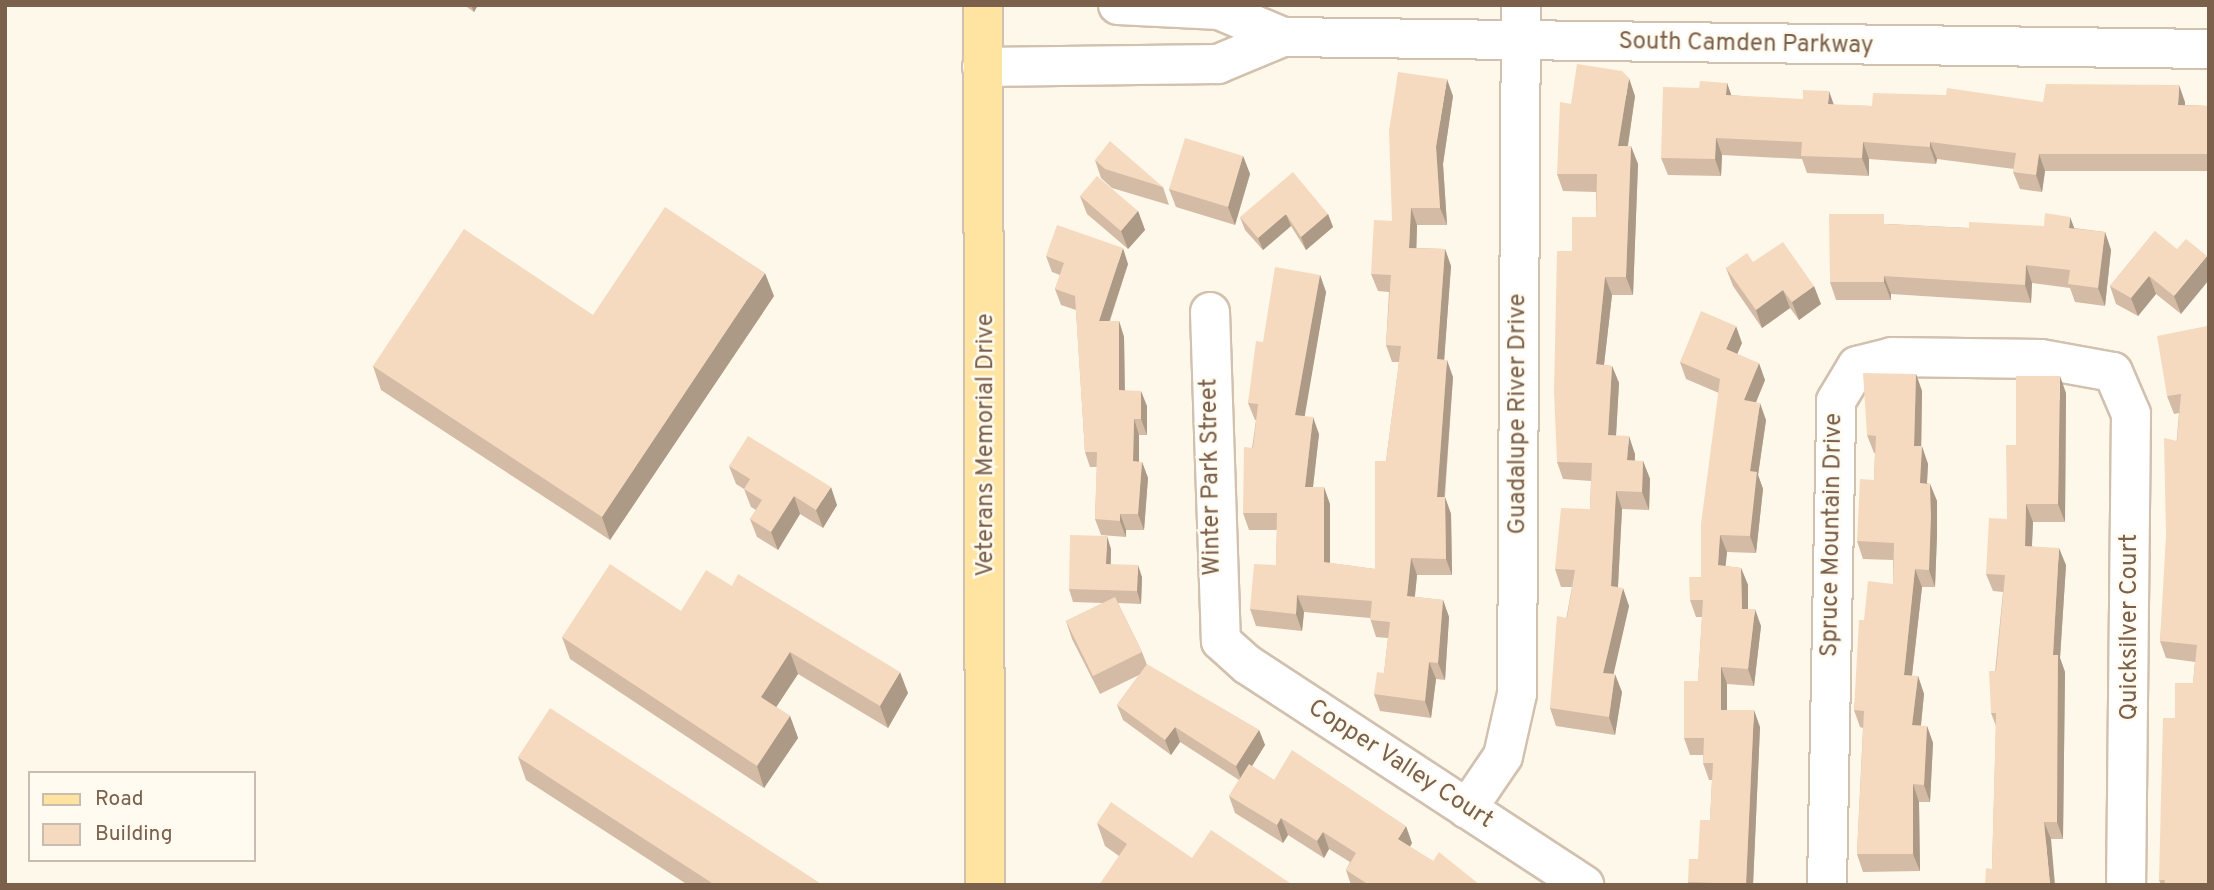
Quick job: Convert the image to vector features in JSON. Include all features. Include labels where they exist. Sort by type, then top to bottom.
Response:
[{"type":"main road","name":"Veterans Memorial Drive","points":[[983,5],[985,885]]},
{"type":"street","name":"South Camden Parkway","points":[[1118,5],[1219,10],[1283,37],[1521,43],[2209,49]]},
{"type":"street","name":"Guadalupe River Drive","points":[[1467,809],[1503,757],[1516,718],[1521,5]]},
{"type":"street","name":"South Camden Parkway","points":[[982,67],[1218,64],[1283,37]]},
{"type":"street","name":"Winter Park Street","points":[[1210,312],[1215,611],[1221,641]]},
{"type":"street","name":"Spruce Mountain Drive","points":[[1827,885],[1836,401],[1857,366],[1892,358],[2041,359],[2113,372]]},
{"type":"street","name":"Quicksilver Court","points":[[2113,372],[2131,414],[2126,885]]},
{"type":"street","name":"Copper Valley Court","points":[[1221,641],[1467,809],[1584,885]]},
{"type":"building","points":[[1577,64],[1622,71],[1629,78],[1618,146],[1631,146],[1626,277],[1605,277],[1596,364],[1612,366],[1608,435],[1629,436],[1627,460],[1643,461],[1642,492],[1616,491],[1611,586],[1623,588],[1603,673],[1615,674],[1609,717],[1550,708],[1557,616],[1567,618],[1575,570],[1555,569],[1561,508],[1590,509],[1592,463],[1557,462],[1554,392],[1557,251],[1572,251],[1572,217],[1596,217],[1597,174],[1557,174],[1560,102],[1571,104]]},
{"type":"building","points":[[1398,72],[1447,79],[1436,147],[1440,208],[1411,208],[1409,248],[1445,249],[1437,359],[1447,360],[1437,497],[1445,497],[1446,559],[1411,558],[1407,596],[1443,600],[1438,663],[1429,662],[1425,701],[1374,694],[1377,672],[1384,673],[1390,622],[1370,620],[1372,601],[1297,595],[1296,614],[1250,609],[1254,564],[1276,565],[1277,513],[1243,513],[1244,447],[1253,448],[1258,404],[1248,403],[1256,341],[1263,342],[1275,267],[1320,275],[1295,415],[1313,417],[1305,487],[1324,487],[1324,562],[1375,569],[1375,461],[1386,461],[1401,346],[1386,345],[1391,275],[1371,274],[1374,220],[1392,221],[1389,131]]},
{"type":"building","points":[[1700,81],[1727,83],[1726,95],[1803,99],[1803,90],[1829,91],[1828,104],[1872,106],[1873,93],[1946,95],[1947,88],[2043,102],[2046,84],[2179,85],[2178,105],[2209,106],[2209,154],[2039,154],[2036,175],[2013,172],[2016,153],[1930,142],[1930,147],[1863,142],[1862,158],[1801,156],[1802,142],[1716,138],[1715,159],[1661,158],[1663,87],[1699,88]]},
{"type":"building","points":[[1185,138],[1243,156],[1228,207],[1169,189]]},
{"type":"building","points":[[1110,141],[1163,187],[1105,169],[1095,160]]},
{"type":"building","points":[[1293,172],[1328,214],[1301,237],[1286,214],[1258,238],[1240,217]]},
{"type":"building","points":[[1097,176],[1138,211],[1121,231],[1080,196]]},
{"type":"building","points":[[665,207],[765,273],[602,517],[373,366],[464,229],[593,315]]},
{"type":"building","points":[[2045,213],[2070,217],[2069,228],[2105,232],[2098,288],[2068,284],[2070,270],[2026,265],[2025,285],[1884,276],[1884,282],[1830,282],[1829,214],[1884,214],[1884,224],[1969,228],[1969,222],[2044,226]]},
{"type":"building","points":[[1057,225],[1123,248],[1099,321],[1119,321],[1119,390],[1141,391],[1141,419],[1134,419],[1133,461],[1142,462],[1138,514],[1120,514],[1120,521],[1095,519],[1097,452],[1085,452],[1075,296],[1055,289],[1064,263],[1046,256]]},
{"type":"building","points":[[2155,231],[2177,249],[2186,239],[2207,256],[2174,296],[2149,276],[2131,298],[2110,286]]},
{"type":"building","points":[[1783,242],[1814,286],[1792,302],[1783,290],[1756,310],[1726,268],[1747,253],[1753,262]]},
{"type":"building","points":[[1701,311],[1736,326],[1726,349],[1759,363],[1744,400],[1760,403],[1750,471],[1757,472],[1750,536],[1720,535],[1718,565],[1741,568],[1742,609],[1755,609],[1748,669],[1721,667],[1721,710],[1754,710],[1746,884],[1688,882],[1689,859],[1698,859],[1700,820],[1710,820],[1713,763],[1703,763],[1704,738],[1684,738],[1684,681],[1698,681],[1703,600],[1690,600],[1689,577],[1701,577],[1701,524],[1720,379],[1680,362]]},
{"type":"building","points":[[2207,326],[2209,885],[2164,885],[2165,880],[2159,880],[2163,718],[2175,718],[2175,683],[2193,683],[2197,645],[2160,641],[2166,535],[2164,438],[2177,441],[2181,394],[2167,396],[2157,336]]},
{"type":"building","points":[[1863,373],[1916,374],[1914,446],[1922,446],[1920,483],[1930,484],[1929,570],[1915,569],[1904,675],[1918,676],[1912,725],[1927,726],[1924,785],[1913,784],[1913,854],[1857,854],[1864,711],[1854,710],[1859,620],[1864,620],[1868,581],[1893,584],[1894,543],[1857,541],[1860,479],[1874,480],[1876,436],[1867,435]]},
{"type":"building","points":[[2016,376],[2060,376],[2058,504],[2026,504],[2025,546],[2059,548],[2053,655],[2058,655],[2057,822],[2044,822],[2050,885],[1985,885],[1986,868],[1992,869],[1996,713],[1991,713],[1989,671],[1996,671],[2005,575],[1986,574],[1989,518],[2007,519],[2006,445],[2016,445]]},
{"type":"building","points":[[748,436],[831,487],[816,510],[794,496],[771,532],[750,519],[762,500],[744,489],[750,479],[729,466]]},
{"type":"building","points":[[1070,535],[1107,536],[1106,564],[1138,565],[1137,591],[1069,589]]},
{"type":"building","points":[[610,564],[681,611],[706,570],[732,586],[738,574],[900,672],[880,706],[790,652],[761,697],[790,716],[757,766],[562,637]]},
{"type":"building","points":[[1115,597],[1142,652],[1093,676],[1066,621]]},
{"type":"building","points":[[1147,664],[1259,730],[1236,766],[1175,727],[1165,740],[1117,705]]},
{"type":"building","points":[[550,708],[823,885],[715,885],[518,757]]},
{"type":"building","points":[[1292,750],[1406,826],[1398,839],[1433,861],[1439,852],[1480,885],[1369,885],[1346,870],[1356,853],[1323,832],[1317,841],[1281,818],[1277,825],[1229,796],[1249,764],[1274,780]]},
{"type":"building","points":[[1111,802],[1192,858],[1211,830],[1293,885],[1099,885],[1127,844],[1097,823]]}]
